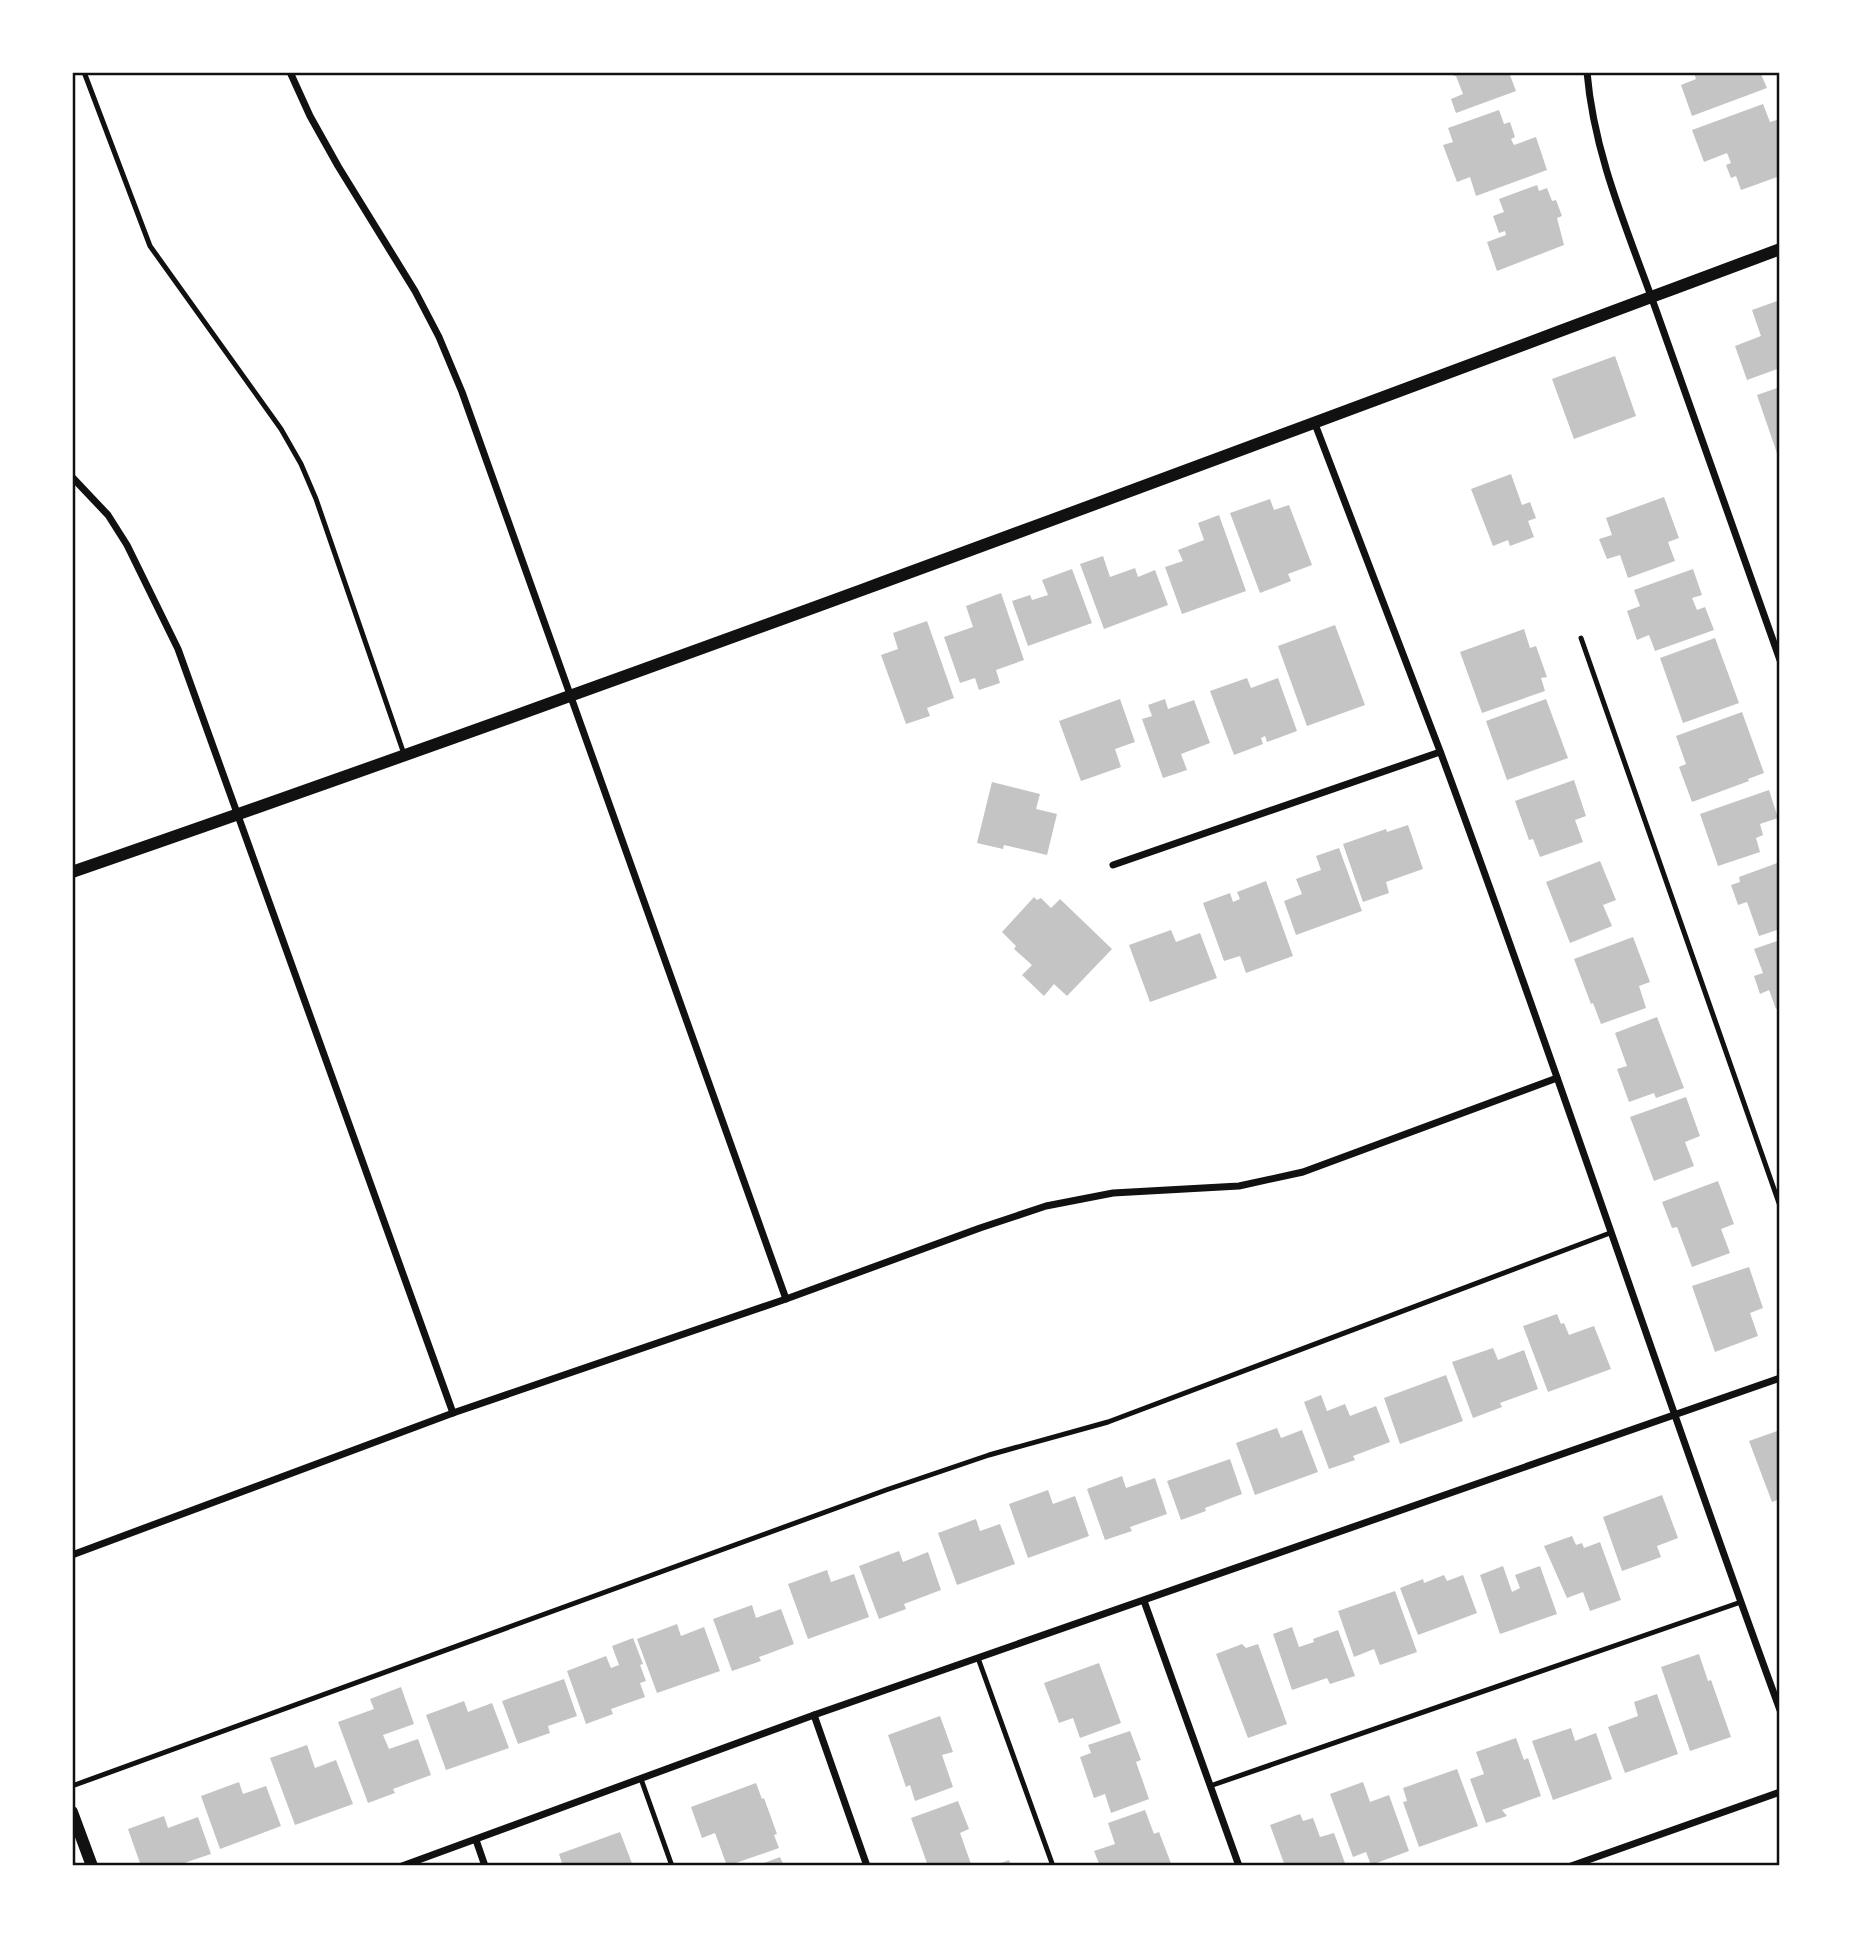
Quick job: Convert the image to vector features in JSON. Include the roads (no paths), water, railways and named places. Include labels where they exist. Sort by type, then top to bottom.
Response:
[{"type":"street","points":[[290,72],[310,116],[338,166],[415,291],[439,337],[462,392],[786,1299]]},
{"type":"street","points":[[1587,72],[1594,128],[1622,221],[1652,297],[1780,660]]},
{"type":"street","points":[[72,872],[1315,424],[1780,250]]},
{"type":"street","points":[[1315,424],[1440,752],[1780,1710]]},
{"type":"street","points":[[72,477],[108,514],[139,568],[178,649],[453,1413]]},
{"type":"street","points":[[1112,865],[1440,752]]},
{"type":"street","points":[[72,1555],[453,1413],[786,1299],[1046,1206],[1112,1193],[1239,1185],[1303,1172],[1557,1078]]},
{"type":"street","points":[[402,1866],[814,1715],[1780,1378]]},
{"type":"street","points":[[1144,1601],[1238,1866]]},
{"type":"street","points":[[814,1715],[867,1866]]},
{"type":"street","points":[[1571,1866],[1780,1791]]},
{"type":"street","points":[[72,1812],[92,1866]]},
{"type":"street","points":[[475,1840],[485,1866]]},
{"type":"lane","points":[[84,72],[150,246],[281,429],[301,464],[316,499],[405,754]]},
{"type":"lane","points":[[1581,638],[1780,1206]]},
{"type":"lane","points":[[72,1786],[886,1490],[989,1455],[1108,1422],[1610,1233]]},
{"type":"lane","points":[[1210,1786],[1741,1602]]},
{"type":"lane","points":[[978,1658],[1053,1866]]},
{"type":"lane","points":[[641,1779],[672,1866]]}]
